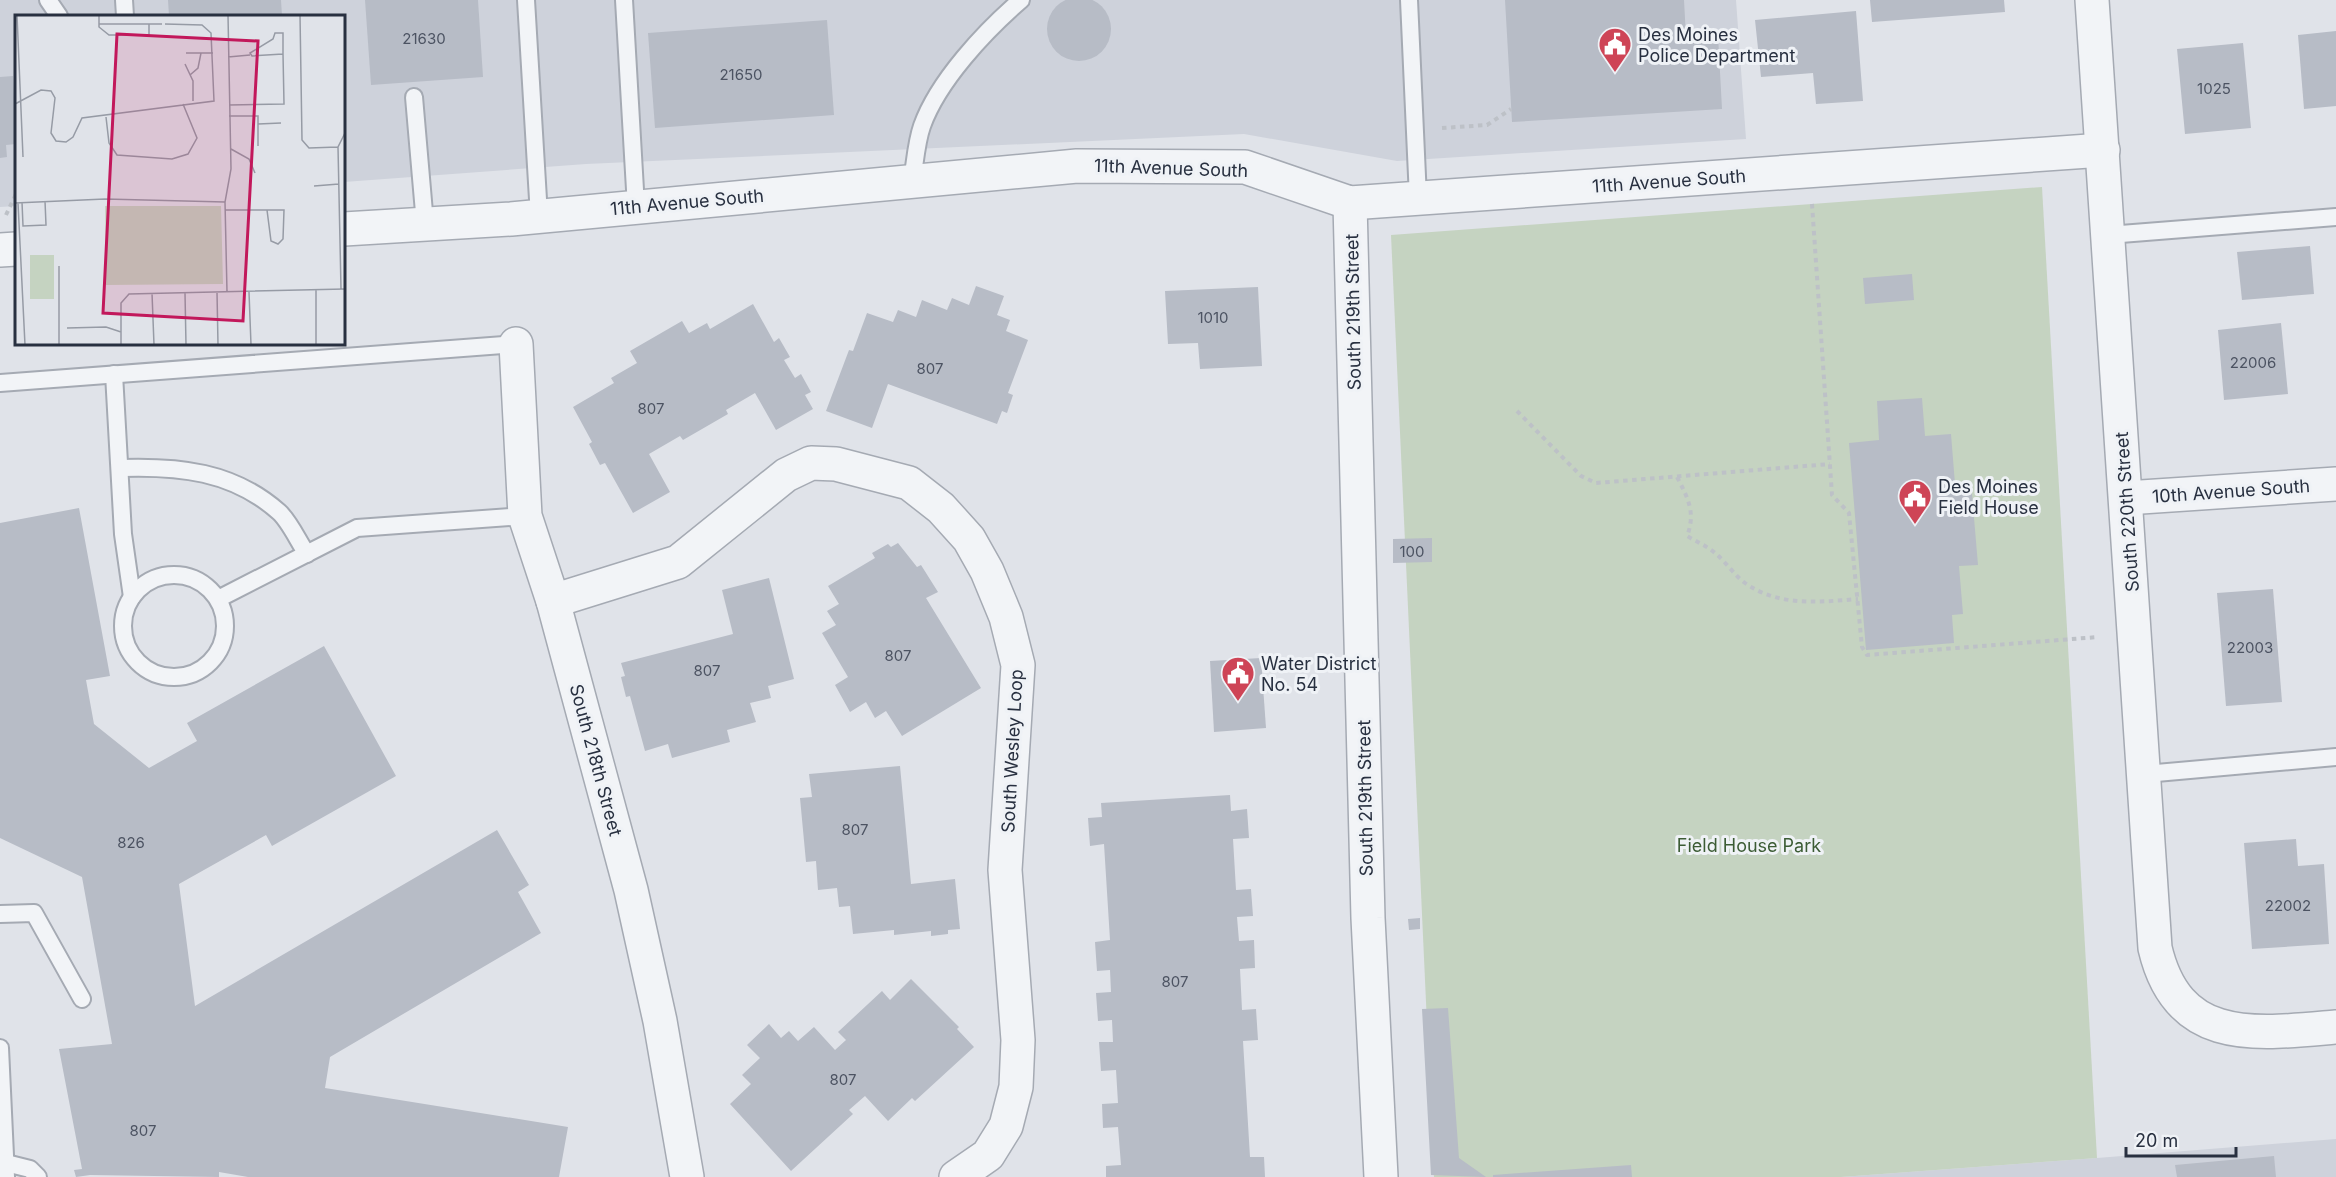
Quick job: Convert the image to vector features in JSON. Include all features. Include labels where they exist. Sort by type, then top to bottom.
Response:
[{"type":"street","name":"South 220th Street","points":[[2092,0],[2156,948],[2160,969],[2171,993],[2191,1012],[2211,1024],[2245,1031],[2336,1027]]},
{"type":"street","name":"11th Avenue South","points":[[345,229],[539,216],[1077,166],[1245,167],[1350,203],[2103,150]]},
{"type":"street","name":"South 219th Street","points":[[1350,203],[1368,918],[1381,1177]]},
{"type":"street","points":[[0,250],[15,249]]},
{"type":"street","name":"South 218th Street","points":[[516,344],[525,516],[554,601],[631,890],[660,1021],[687,1177]]},
{"type":"street","name":"South Wesley Loop","points":[[554,601],[678,562],[786,475],[811,463],[836,464],[909,483],[941,508],[969,539],[987,572],[1006,617],[1018,665],[1005,870],[1018,1040],[1016,1087],[1005,1126],[988,1155],[956,1177]]},
{"type":"street","name":"10th Avenue South","points":[[2126,498],[2336,484]]},
{"type":"lane","points":[[48,0],[58,15]]},
{"type":"lane","points":[[124,0],[125,15]]},
{"type":"lane","points":[[526,0],[539,216]]},
{"type":"lane","points":[[624,0],[636,207]]},
{"type":"lane","points":[[912,181],[922,126],[945,84],[989,27],[1021,0]]},
{"type":"lane","points":[[1409,0],[1418,198]]},
{"type":"lane","points":[[414,97],[425,224]]},
{"type":"lane","points":[[2108,235],[2336,218]]},
{"type":"lane","points":[[0,383],[516,344]]},
{"type":"lane","points":[[114,375],[123,534],[132,597]]},
{"type":"lane","points":[[120,468],[182,468],[216,475],[247,489],[280,513],[307,554]]},
{"type":"lane","points":[[218,598],[357,528],[525,516]]},
{"type":"lane","points":[[174,574],[190,577],[206,585],[218,598],[224,615],[225,632],[220,649],[210,663],[195,673],[178,677],[162,676],[147,669],[134,658],[126,644],[125,611],[132,597],[144,585],[174,574]]},
{"type":"lane","points":[[2145,774],[2336,757]]},
{"type":"lane","points":[[0,914],[34,913],[82,999]]},
{"type":"lane","points":[[0,1048],[6,1170],[30,1169],[38,1177]]},
{"type":"path","points":[[1416,129],[1487,125],[1511,109]]},
{"type":"path","points":[[1809,171],[1832,495],[1849,513],[1862,647],[1867,655],[2135,633]]},
{"type":"path","points":[[1,224],[15,196]]},
{"type":"path","points":[[1517,411],[1581,476],[1596,483],[1830,464]]},
{"type":"path","points":[[1677,477],[1693,514],[1687,537],[1713,551],[1744,582],[1764,594],[1782,599],[1804,602],[1858,599]]},
{"type":"shaded area","points":[[0,0],[1736,0],[1746,139],[1397,161],[1244,134],[586,164],[345,182],[345,15],[15,15],[15,206],[0,207]]},
{"type":"shaded area","points":[[2336,1139],[2336,1177],[1841,1177],[2097,1158]]},
{"type":"green space","name":"Field House Park","points":[[2042,187],[2097,1158],[1841,1177],[1434,1177],[1391,235]]},
{"type":"building","points":[[1070,-1],[1088,-1],[1097,3],[1105,11],[1110,23],[1110,35],[1105,47],[1097,55],[1079,61],[1061,55],[1053,47],[1047,29],[1053,11],[1061,3]]},
{"type":"building","points":[[168,0],[281,0],[282,15],[169,15]]},
{"type":"building","points":[[365,0],[478,0],[483,77],[371,85]]},
{"type":"building","name":"Des Moines Police Department","points":[[1505,0],[1684,0],[1686,37],[1718,35],[1722,109],[1512,122]]},
{"type":"building","points":[[1870,0],[2004,0],[2005,12],[1872,22]]},
{"type":"building","points":[[1856,11],[1863,101],[1816,104],[1813,73],[1761,77],[1755,20]]},
{"type":"building","points":[[827,20],[834,115],[655,128],[648,33]]},
{"type":"building","points":[[2336,31],[2336,106],[2304,109],[2298,35]]},
{"type":"building","points":[[2243,43],[2251,128],[2185,134],[2177,49]]},
{"type":"building","points":[[13,76],[15,144],[6,145],[7,157],[0,158],[0,77]]},
{"type":"building","points":[[2310,246],[2314,294],[2242,300],[2237,252]]},
{"type":"building","points":[[1912,274],[1914,300],[1865,304],[1863,278]]},
{"type":"building","points":[[976,286],[1004,296],[997,315],[1010,320],[1006,331],[1028,340],[1008,393],[1013,395],[1007,413],[1002,411],[997,424],[888,384],[872,428],[826,411],[849,350],[853,351],[867,313],[893,322],[898,310],[916,317],[922,300],[947,310],[952,298],[969,305]]},
{"type":"building","points":[[1258,287],[1262,366],[1200,369],[1198,343],[1168,344],[1165,291]]},
{"type":"building","points":[[753,304],[774,342],[779,338],[790,357],[784,360],[795,378],[801,374],[811,392],[805,395],[813,409],[776,430],[755,393],[726,410],[728,414],[683,440],[680,436],[649,454],[670,492],[633,513],[605,463],[600,465],[589,444],[592,442],[573,407],[614,383],[611,378],[637,363],[630,351],[682,321],[689,333],[707,323],[710,329]]},
{"type":"building","points":[[2281,323],[2288,394],[2224,400],[2218,330]]},
{"type":"building","name":"Des Moines Field House","points":[[1922,398],[1925,436],[1951,434],[1955,484],[1971,482],[1978,565],[1959,566],[1963,614],[1952,615],[1954,643],[1866,650],[1849,443],[1879,440],[1877,401]]},
{"type":"building","points":[[79,508],[110,676],[86,680],[94,724],[149,768],[197,741],[187,723],[324,646],[396,776],[272,846],[266,835],[179,884],[195,1006],[497,830],[529,885],[518,892],[541,933],[330,1057],[325,1088],[568,1127],[559,1177],[248,1177],[219,1172],[219,1177],[90,1175],[76,1177],[74,1170],[82,1169],[59,1049],[112,1044],[82,877],[0,838],[0,523]]},
{"type":"building","points":[[1432,538],[1432,562],[1393,563],[1393,539]]},
{"type":"building","points":[[898,543],[917,567],[921,565],[938,592],[926,598],[981,688],[902,736],[886,711],[875,718],[866,702],[850,712],[835,685],[848,677],[822,633],[836,625],[827,611],[839,604],[828,586],[875,558],[872,553],[888,544],[891,547]]},
{"type":"building","points":[[769,578],[794,679],[768,686],[771,698],[750,703],[756,722],[727,730],[730,742],[672,758],[668,744],[645,751],[630,696],[626,697],[621,677],[625,676],[621,663],[733,634],[722,590]]},
{"type":"building","points":[[2273,589],[2282,702],[2226,706],[2217,593]]},
{"type":"building","name":"Water District No. 54","points":[[1261,658],[1266,728],[1214,732],[1210,661]]},
{"type":"building","points":[[900,766],[911,884],[955,879],[960,929],[948,930],[948,934],[931,936],[931,931],[894,935],[894,930],[853,934],[850,906],[839,907],[837,888],[818,890],[816,861],[806,862],[800,798],[812,797],[809,774]]},
{"type":"building","points":[[1230,795],[1231,811],[1247,809],[1249,838],[1233,839],[1236,890],[1251,889],[1253,916],[1237,917],[1239,941],[1254,940],[1255,968],[1240,969],[1242,1010],[1256,1009],[1258,1040],[1243,1041],[1250,1157],[1264,1157],[1265,1177],[1106,1177],[1106,1166],[1121,1165],[1118,1127],[1103,1128],[1102,1104],[1118,1103],[1116,1070],[1101,1071],[1099,1042],[1113,1042],[1112,1020],[1098,1021],[1096,993],[1111,992],[1110,970],[1097,971],[1095,942],[1110,940],[1104,844],[1090,846],[1088,818],[1102,817],[1101,803]]},
{"type":"building","points":[[2296,839],[2298,866],[2324,864],[2329,944],[2252,949],[2244,843]]},
{"type":"building","points":[[1420,918],[1420,929],[1409,930],[1408,919]]},
{"type":"building","points":[[911,979],[959,1027],[957,1029],[974,1047],[915,1101],[912,1098],[888,1121],[865,1096],[849,1110],[853,1114],[791,1171],[730,1104],[751,1084],[742,1075],[760,1058],[747,1045],[769,1024],[781,1038],[789,1031],[798,1041],[814,1027],[835,1050],[846,1040],[838,1032],[882,991],[890,1000]]},
{"type":"building","points":[[1448,1008],[1459,1158],[1486,1177],[1431,1175],[1422,1009]]},
{"type":"building","points":[[2274,1156],[2276,1177],[2177,1177],[2175,1165]]},
{"type":"building","points":[[1631,1165],[1632,1177],[1493,1177],[1493,1175]]},
{"type":"place","name":"Des Moines Police Department","points":[[1615,73]]},
{"type":"place","name":"Des Moines Field House","points":[[1915,525]]},
{"type":"place","name":"Water District No. 54","points":[[1238,702]]}]
